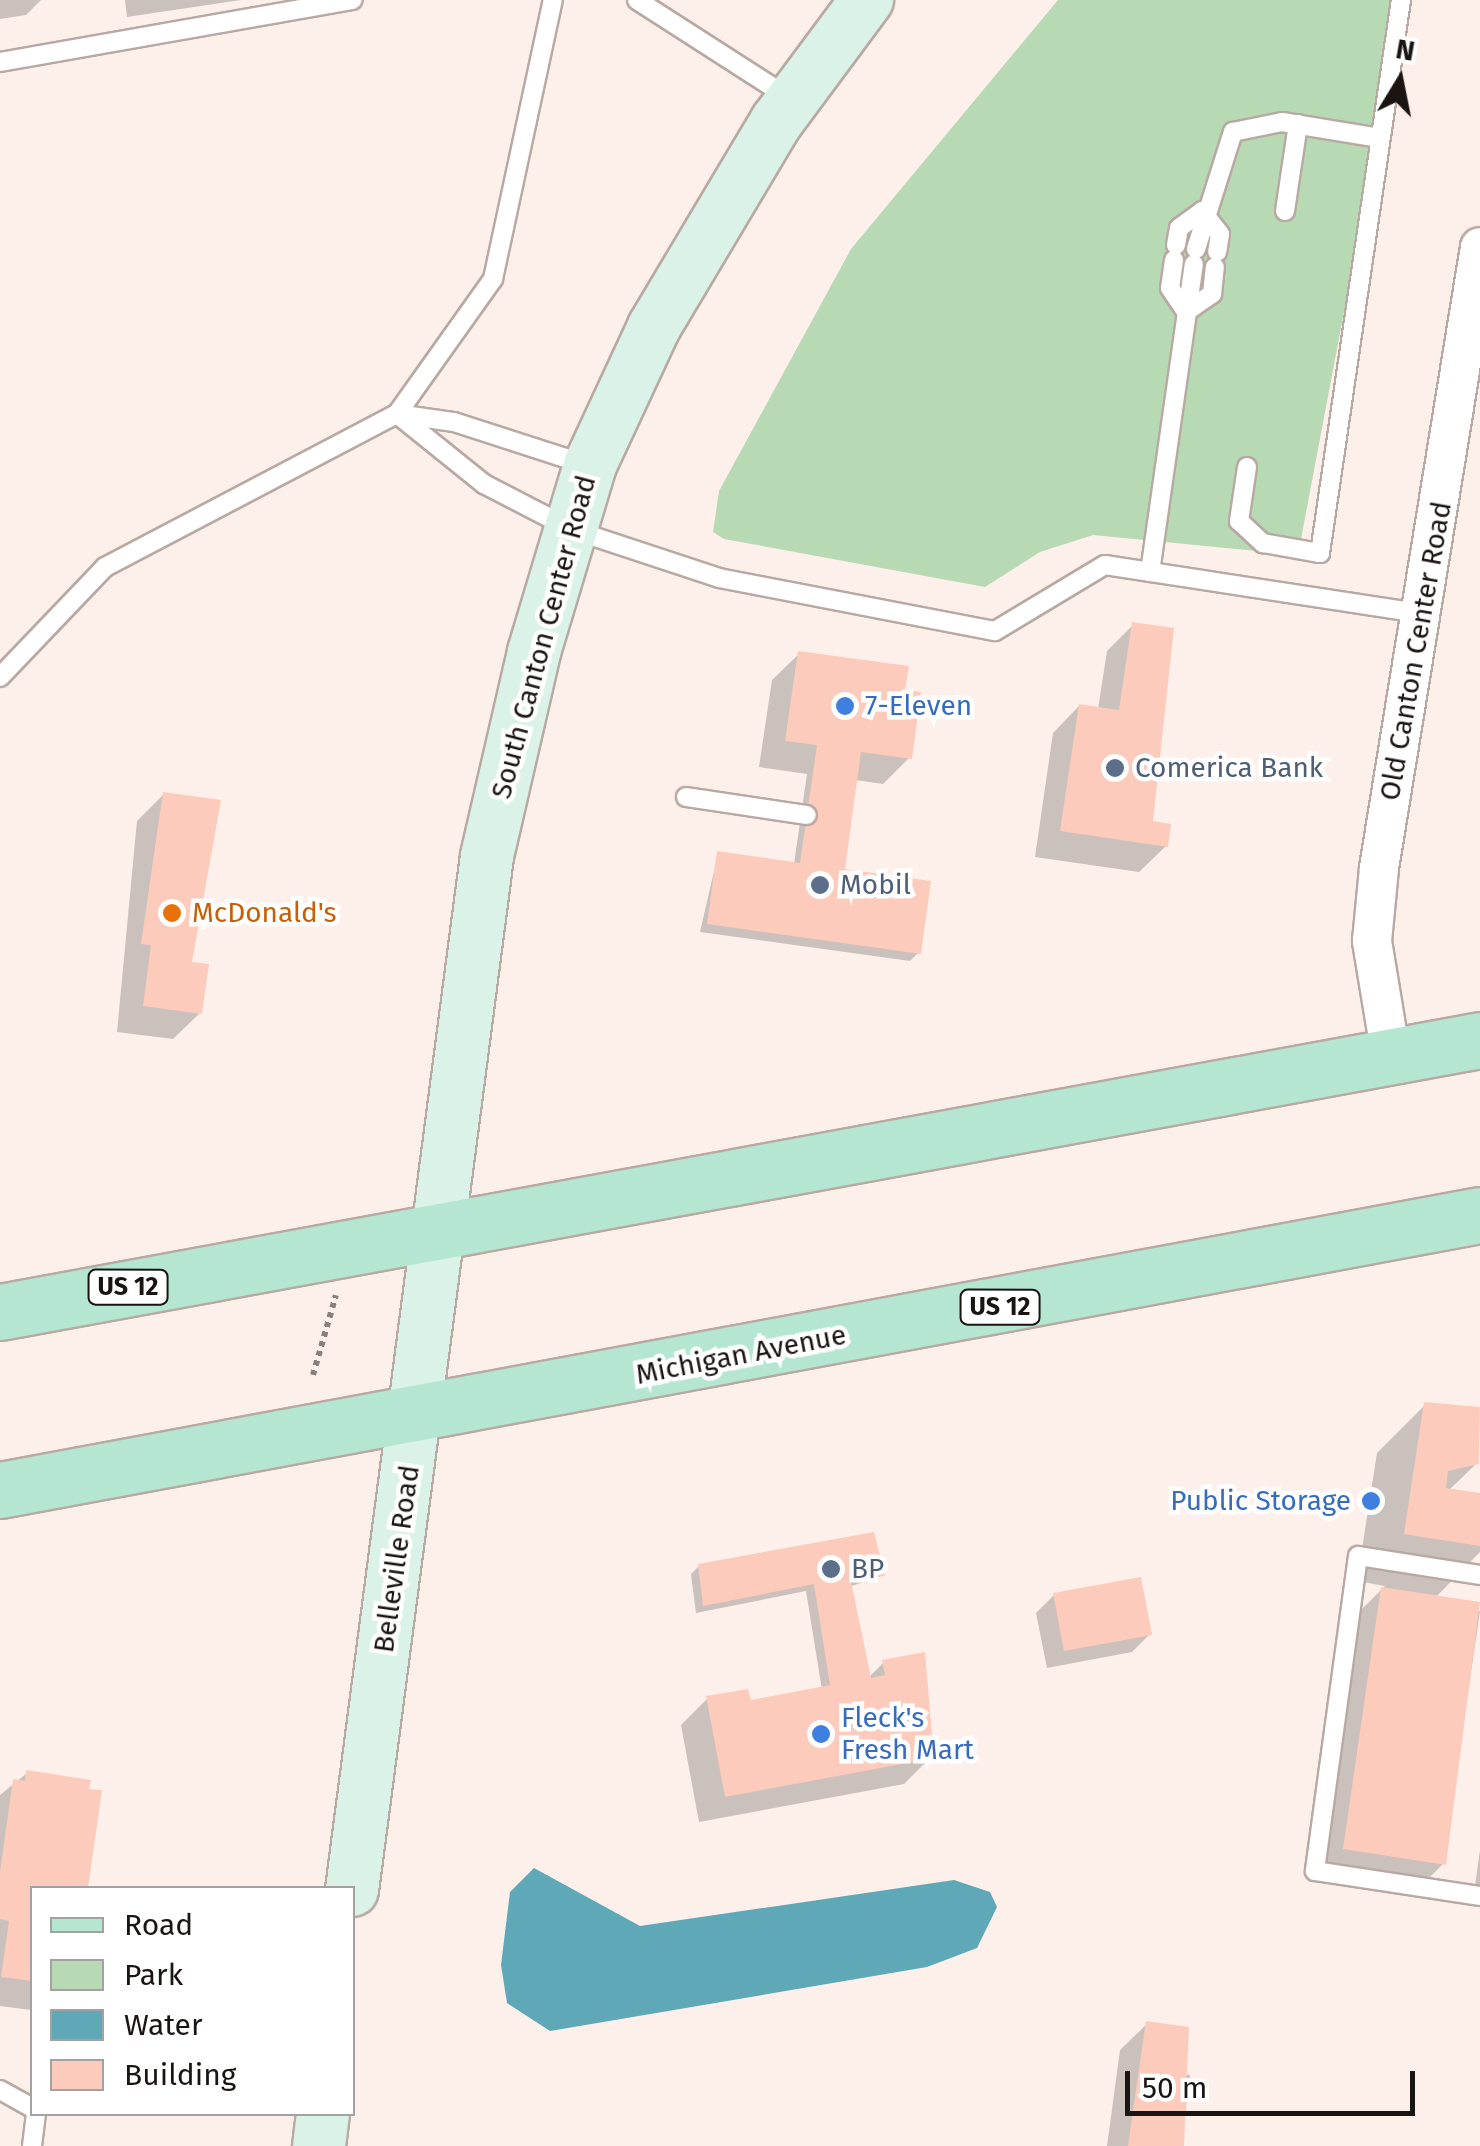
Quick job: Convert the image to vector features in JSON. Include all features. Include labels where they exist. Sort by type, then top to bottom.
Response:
[{"type":"main road","name":"South Canton Center Road","points":[[438,1228],[487,856],[570,529],[590,465],[654,327],[792,99],[867,0]]},
{"type":"main road","name":"US 12","points":[[0,1312],[438,1228],[1480,1040]]},
{"type":"main road","name":"Michigan Avenue","points":[[0,1490],[1480,1214]]},
{"type":"main road","name":"Belleville Road","points":[[353,1886],[438,1228]]},
{"type":"main road","points":[[319,2146],[323,2116]]},
{"type":"street","name":"Old Canton Center Road","points":[[1391,1056],[1372,941],[1480,247]]},
{"type":"lane","points":[[0,62],[354,0]]},
{"type":"lane","points":[[0,677],[105,567],[397,414],[493,279],[552,0]]},
{"type":"lane","points":[[637,0],[792,99]]},
{"type":"lane","points":[[1247,467],[1239,520],[1263,542],[1320,552],[1401,0]]},
{"type":"lane","points":[[1150,572],[1202,211],[1232,132],[1251,122],[1298,124],[1380,138]]},
{"type":"lane","points":[[1285,212],[1298,124]]},
{"type":"lane","points":[[1186,312],[1170,288],[1178,228],[1202,211]]},
{"type":"lane","points":[[1186,312],[1212,294],[1220,234],[1202,211]]},
{"type":"lane","points":[[397,414],[454,422],[590,465]]},
{"type":"lane","points":[[397,414],[484,484],[570,529],[684,571],[996,630],[1105,564],[1424,614]]},
{"type":"lane","points":[[686,797],[807,815]]},
{"type":"lane","points":[[1480,1575],[1358,1556],[1315,1872],[1480,1896]]},
{"type":"lane","points":[[0,2090],[30,2109]]},
{"type":"lane","points":[[32,2146],[34,2116]]},
{"type":"path","points":[[313,1375],[336,1295]]},
{"type":"green space","points":[[1058,0],[1403,0],[1298,555],[1093,535],[1040,552],[985,587],[724,539],[713,532],[719,491],[851,249]]},
{"type":"water","points":[[534,1868],[640,1926],[954,1880],[990,1892],[997,1907],[977,1948],[927,1967],[550,2031],[507,2003],[501,1965],[510,1892]]},
{"type":"building","name":"Comerica Bank","points":[[1132,622],[1174,628],[1153,821],[1171,824],[1168,847],[1060,831],[1079,704],[1119,710]]},
{"type":"building","points":[[798,651],[909,666],[905,690],[921,692],[912,759],[861,752],[845,869],[931,881],[921,954],[707,924],[717,851],[800,863],[817,745],[785,741]]},
{"type":"building","name":"McDonald's","points":[[163,792],[221,800],[192,962],[209,964],[202,1014],[143,1006],[151,945],[141,944]]},
{"type":"building","points":[[1424,1402],[1480,1407],[1479,1464],[1448,1471],[1446,1488],[1480,1493],[1480,1546],[1404,1534]]},
{"type":"building","name":"Fleck's Fresh Mart","points":[[874,1532],[885,1576],[851,1581],[871,1678],[885,1675],[882,1660],[925,1652],[934,1758],[725,1797],[706,1696],[748,1689],[751,1700],[830,1685],[814,1584],[703,1606],[698,1564]]},
{"type":"building","points":[[1141,1577],[1152,1635],[1064,1651],[1053,1593]]},
{"type":"building","points":[[1381,1587],[1480,1602],[1446,1865],[1343,1849]]},
{"type":"building","points":[[26,1770],[91,1780],[89,1789],[102,1790],[88,1886],[30,1886],[30,1981],[1,1977],[9,1921],[0,1919],[0,1872],[13,1779],[25,1781]]},
{"type":"building","points":[[1146,2021],[1189,2027],[1184,2146],[1128,2146]]},
{"type":"place","name":"7-Eleven","points":[[845,706]]},
{"type":"place","name":"Comerica Bank","points":[[1115,768]]},
{"type":"place","name":"Mobil","points":[[820,885]]},
{"type":"place","name":"McDonald's","points":[[172,913]]},
{"type":"place","name":"Public Storage","points":[[1371,1501]]},
{"type":"place","name":"BP","points":[[831,1569]]},
{"type":"place","name":"Fleck's Fresh Mart","points":[[821,1734]]}]
